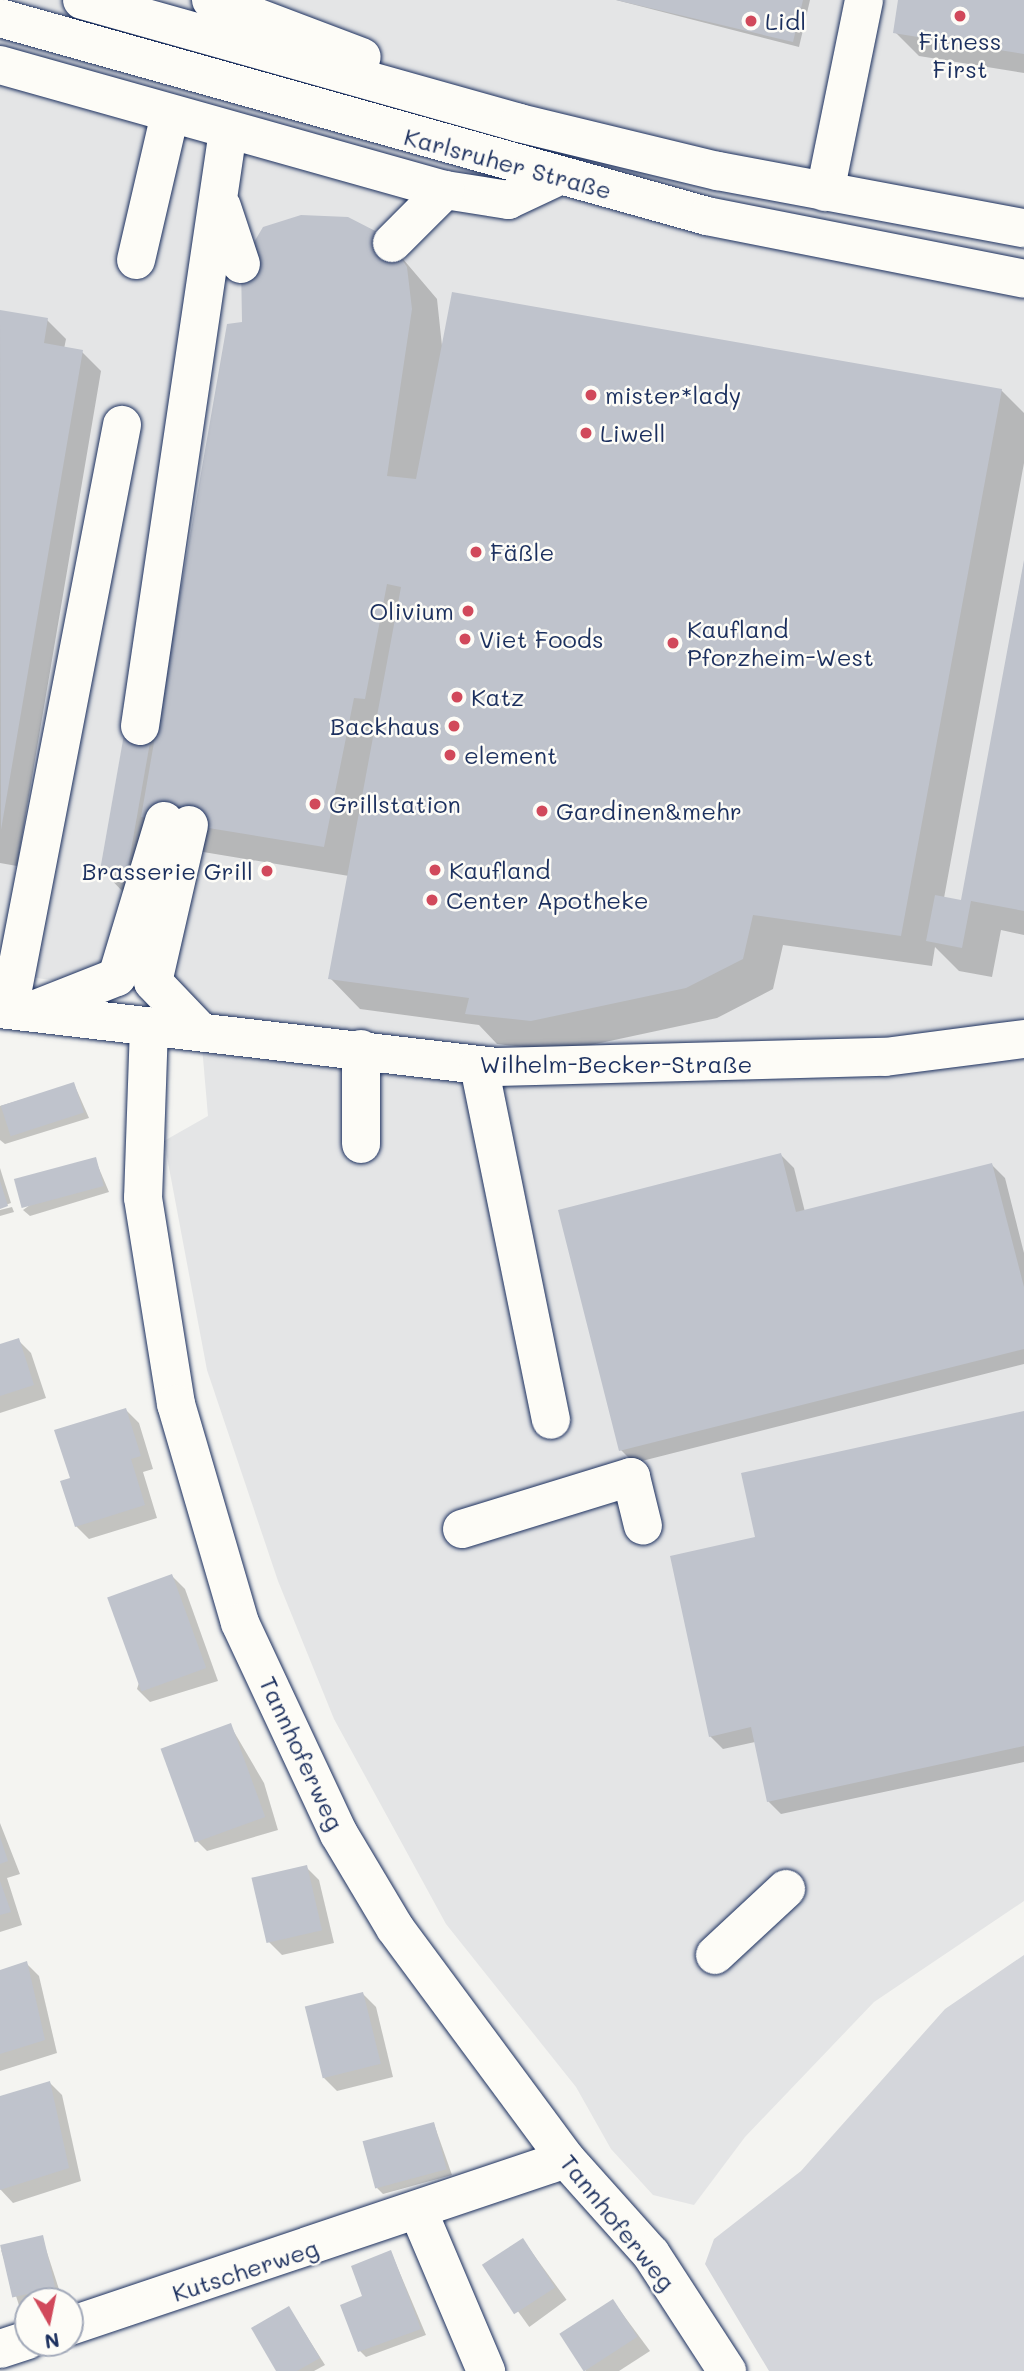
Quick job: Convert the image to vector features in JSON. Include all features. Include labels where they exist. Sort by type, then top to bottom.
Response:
[{"type":"street","name":"Karlsruher Straße","points":[[82,0],[519,124],[825,191],[1024,228]]},
{"type":"street","points":[[211,0],[519,124]]},
{"type":"street","points":[[825,191],[864,0]]},
{"type":"street","name":"Karlsruher Straße","points":[[0,18],[557,177],[720,219],[1024,279]]},
{"type":"street","points":[[0,65],[445,190],[508,200],[557,177]]},
{"type":"street","points":[[136,261],[170,114]]},
{"type":"street","points":[[140,726],[230,277],[220,202],[228,131]]},
{"type":"street","points":[[392,243],[445,190]]},
{"type":"street","points":[[122,425],[11,1011],[117,977],[177,823],[153,982],[201,1032]]},
{"type":"street","name":"Wilhelm-Becker-Straße","points":[[11,1011],[361,1049],[480,1066],[783,1062],[1024,1039]]},
{"type":"street","name":"Tannhoferweg","points":[[149,1027],[143,1198],[176,1404],[240,1623],[340,1834],[395,1928],[566,2159],[651,2254],[727,2371]]},
{"type":"street","points":[[361,1049],[361,1144]]},
{"type":"street","points":[[480,1066],[551,1420]]},
{"type":"street","points":[[461,1529],[631,1477],[643,1526]]},
{"type":"street","points":[[715,1955],[786,1889]]},
{"type":"street","name":"Kutscherweg","points":[[84,2321],[419,2213],[566,2159]]},
{"type":"street","points":[[419,2213],[486,2371]]},
{"type":"shaded area","points":[[0,0],[1024,0],[1024,1901],[874,2002],[745,2137],[694,2205],[653,2195],[611,2149],[576,2087],[446,1924],[334,1719],[278,1581],[207,1370],[164,1141],[208,1116],[198,1000],[0,973]]},
{"type":"shaded area","points":[[1024,1955],[1024,2371],[769,2371],[705,2264],[714,2239],[801,2171],[945,2009]]},
{"type":"building","name":"Lidl","points":[[616,0],[803,0],[793,42]]},
{"type":"building","name":"Fitness First","points":[[898,0],[1024,0],[1024,54],[893,33]]},
{"type":"building","name":"Kaufland Pforzheim-West","points":[[301,215],[348,217],[387,237],[407,267],[412,309],[387,476],[416,479],[452,292],[1002,389],[901,936],[753,915],[743,959],[686,988],[531,1021],[465,1014],[469,998],[328,979],[401,587],[387,584],[365,699],[354,698],[324,847],[141,817],[227,324],[242,322],[241,264],[263,227]]},
{"type":"building","points":[[0,310],[48,318],[44,343],[83,350],[1,830]]},
{"type":"building","points":[[1024,560],[1024,911],[971,901],[962,948],[926,941],[935,895],[961,900]]},
{"type":"building","points":[[126,723],[153,728],[127,875],[100,871]]},
{"type":"building","points":[[74,1082],[84,1112],[11,1136],[1,1106]]},
{"type":"building","points":[[781,1153],[796,1212],[992,1163],[1024,1287],[1024,1349],[619,1451],[558,1210]]},
{"type":"building","points":[[96,1157],[104,1186],[22,1208],[14,1179]]},
{"type":"building","points":[[0,1181],[8,1206],[0,1209]]},
{"type":"building","points":[[19,1338],[34,1385],[0,1396],[0,1344]]},
{"type":"building","points":[[126,1408],[141,1456],[131,1459],[145,1505],[75,1527],[60,1481],[70,1478],[54,1430]]},
{"type":"building","points":[[1024,1411],[1024,1746],[767,1802],[751,1727],[709,1737],[670,1556],[755,1537],[741,1473]]},
{"type":"building","points":[[172,1574],[206,1668],[141,1692],[107,1598]]},
{"type":"building","points":[[231,1723],[265,1817],[195,1843],[161,1749]]},
{"type":"building","points":[[0,1837],[8,1861],[0,1864]]},
{"type":"building","points":[[307,1865],[322,1930],[267,1943],[251,1878]]},
{"type":"building","points":[[0,1881],[11,1912],[0,1915]]},
{"type":"building","points":[[27,1961],[45,2040],[0,2054],[0,1970]]},
{"type":"building","points":[[363,1992],[381,2064],[323,2078],[305,2007]]},
{"type":"building","points":[[50,2081],[69,2168],[0,2190],[0,2096]]},
{"type":"building","points":[[434,2122],[447,2169],[375,2188],[363,2141]]},
{"type":"building","points":[[43,2235],[55,2287],[14,2287],[12,2298],[0,2245]]},
{"type":"building","points":[[523,2238],[555,2287],[514,2314],[482,2265]]},
{"type":"building","points":[[391,2250],[421,2329],[358,2352],[340,2305],[362,2296],[351,2266]]},
{"type":"building","points":[[613,2299],[638,2337],[583,2371],[559,2334]]},
{"type":"building","points":[[289,2306],[320,2358],[297,2371],[276,2371],[251,2328]]},
{"type":"place","name":"Fitness First","points":[[960,16]]},
{"type":"place","name":"Lidl","points":[[751,21]]},
{"type":"place","name":"mister*lady","points":[[591,395]]},
{"type":"place","name":"Liwell","points":[[586,433]]},
{"type":"place","name":"Fäßle","points":[[476,552]]},
{"type":"place","name":"Olivium","points":[[468,611]]},
{"type":"place","name":"Viet Foods","points":[[465,639]]},
{"type":"place","name":"Kaufland Pforzheim-West","points":[[673,643]]},
{"type":"place","name":"Katz","points":[[457,697]]},
{"type":"place","name":"Backhaus","points":[[454,726]]},
{"type":"place","name":"element","points":[[450,755]]},
{"type":"place","name":"Grillstation","points":[[315,804]]},
{"type":"place","name":"Gardinen&mehr","points":[[542,811]]},
{"type":"place","name":"Kaufland","points":[[435,870]]},
{"type":"place","name":"Brasserie Grill","points":[[267,871]]},
{"type":"place","name":"Center Apotheke","points":[[432,900]]}]
